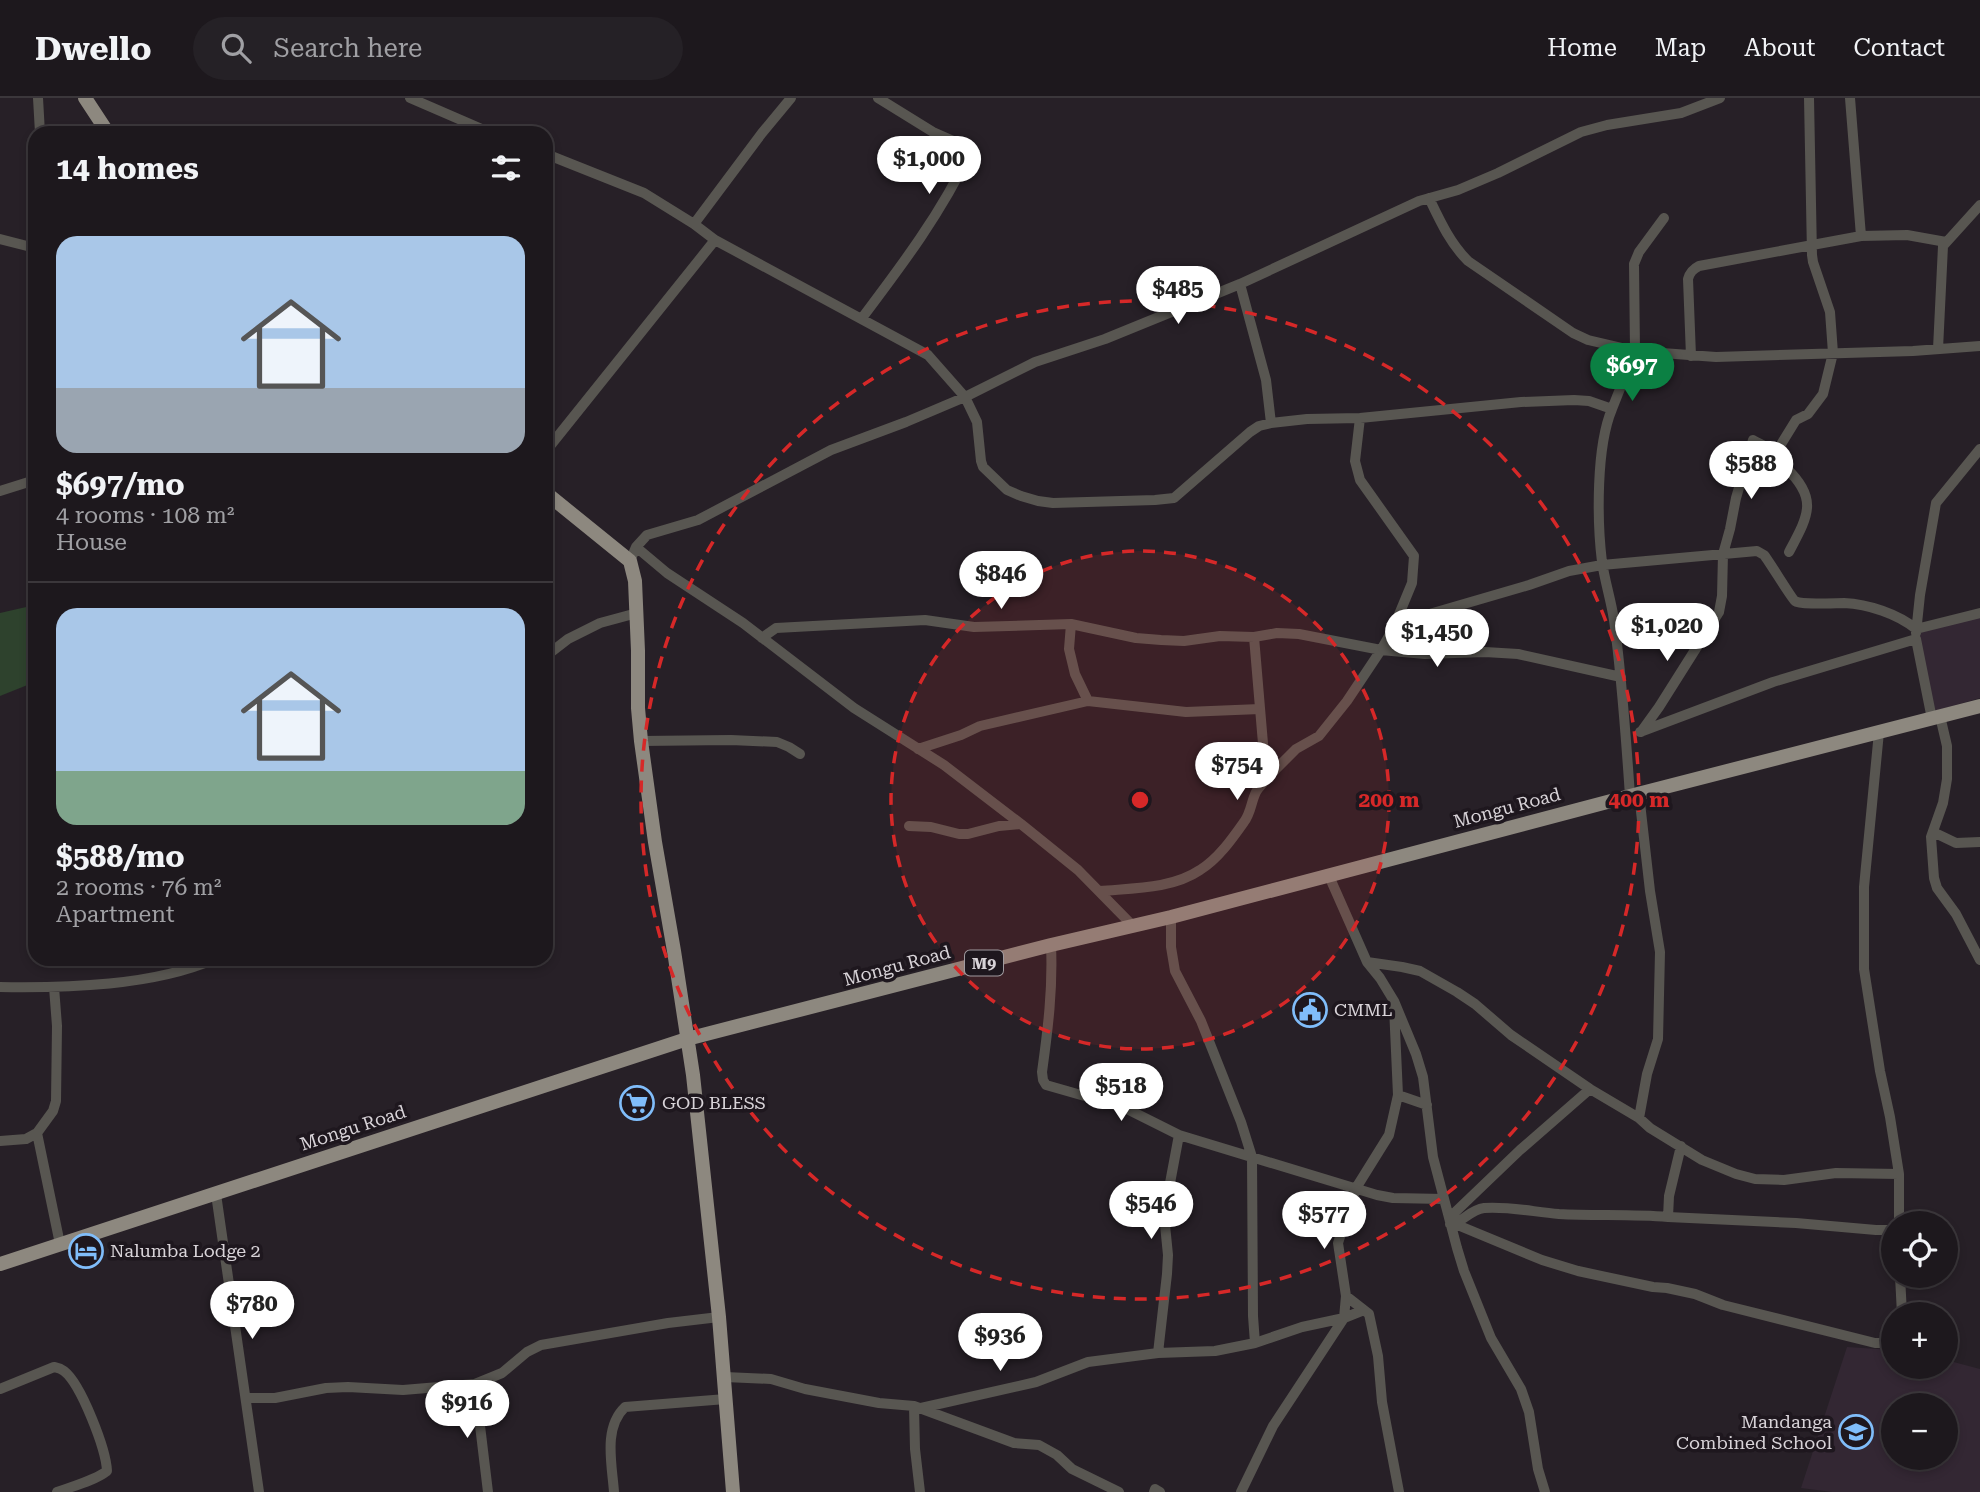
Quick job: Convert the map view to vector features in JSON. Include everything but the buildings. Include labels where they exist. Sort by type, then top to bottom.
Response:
[{"type":"main road","points":[[85,98],[103,126]]},
{"type":"main road","points":[[553,498],[633,554],[641,741],[654,842],[693,1074],[725,1377],[733,1492]]},
{"type":"main road","name":"Mongu Road","points":[[0,1264],[687,1040],[1980,706]]},
{"type":"street","points":[[38,98],[40,126]]},
{"type":"street","points":[[410,98],[475,126]]},
{"type":"street","points":[[694,224],[791,98]]},
{"type":"street","points":[[862,318],[928,228],[970,152],[967,147],[933,132],[878,98]]},
{"type":"street","points":[[1133,926],[1078,870],[944,765],[854,708],[762,638],[667,573],[633,554],[647,535],[698,520],[831,450],[965,397],[1035,362],[1105,339],[1240,284],[1429,198],[1458,190],[1499,173],[1592,128],[1681,113],[1720,98]]},
{"type":"street","points":[[1778,455],[1780,446],[1796,420],[1808,414],[1824,394],[1833,353],[1830,312],[1813,262],[1810,98]]},
{"type":"street","points":[[1850,98],[1861,236]]},
{"type":"street","points":[[553,157],[644,193],[715,240],[928,355],[941,373],[965,397],[976,422],[983,467],[1007,489],[1038,501],[1053,503],[1174,498],[1250,432],[1271,423],[1573,400],[1589,401],[1612,409]]},
{"type":"street","points":[[1429,198],[1456,249],[1468,261],[1573,333],[1588,340],[1635,351],[1691,356],[1980,346]]},
{"type":"street","points":[[1938,349],[1942,252],[1946,242],[1980,205]]},
{"type":"street","points":[[1639,1118],[1647,1074],[1658,1040],[1660,952],[1626,741],[1614,618],[1602,565],[1598,525],[1606,421],[1635,351],[1634,264],[1639,252],[1664,218]]},
{"type":"street","points":[[1691,356],[1688,279],[1689,273],[1699,266],[1861,236],[1907,235],[1946,242]]},
{"type":"street","points":[[0,239],[28,245]]},
{"type":"street","points":[[553,442],[715,240]]},
{"type":"street","points":[[1240,284],[1266,380],[1271,423]]},
{"type":"street","points":[[1100,891],[1166,884],[1202,870],[1245,821],[1257,790],[1266,779],[1296,749],[1319,736],[1347,701],[1393,629],[1412,583],[1415,556],[1360,480],[1355,461],[1360,418]]},
{"type":"street","points":[[1641,732],[1719,612],[1723,554],[1752,440],[1778,455],[1784,466],[1797,476],[1807,496],[1806,515],[1789,552]]},
{"type":"street","points":[[1980,449],[1936,503],[1916,634],[1936,718],[1947,746],[1947,779],[1931,842],[1934,878],[1937,888],[1977,946],[1980,960]]},
{"type":"street","points":[[0,491],[28,482]]},
{"type":"street","points":[[1393,629],[1433,613],[1529,586],[1569,571],[1602,565],[1761,552],[1794,601],[1858,605],[1907,622],[1916,634]]},
{"type":"street","points":[[553,651],[568,639],[600,624],[637,613]]},
{"type":"street","points":[[1626,741],[1641,732],[1773,682],[1980,613]]},
{"type":"street","points":[[762,638],[776,628],[900,620],[925,620],[974,627],[1071,624],[1136,638],[1161,640],[1254,637],[1278,633],[1299,634],[1381,650],[1425,654],[1518,654],[1621,677]]},
{"type":"street","points":[[1071,624],[1069,649],[1075,674],[1088,701]]},
{"type":"street","points":[[1254,637],[1266,779]]},
{"type":"street","points":[[918,749],[980,726],[1088,701],[1186,712],[1260,709]]},
{"type":"street","points":[[1879,732],[1864,887],[1864,969],[1899,1174],[1899,1211]]},
{"type":"street","points":[[641,741],[777,742],[800,754]]},
{"type":"street","points":[[909,825],[968,834],[999,826],[1021,824]]},
{"type":"street","points":[[1933,832],[1956,843],[1980,842]]},
{"type":"street","points":[[1329,876],[1367,962],[1394,1001],[1416,1054],[1423,1077],[1433,1157],[1464,1271],[1491,1338],[1521,1389],[1529,1412],[1538,1469],[1545,1492]]},
{"type":"street","points":[[1171,917],[1171,947],[1175,971],[1201,1021],[1252,1157],[1255,1343]]},
{"type":"street","points":[[1051,945],[1052,981],[1042,1072],[1046,1085],[1123,1107],[1179,1135],[1356,1188],[1393,1198],[1444,1199]]},
{"type":"street","points":[[1367,962],[1420,971],[1457,992],[1511,1035],[1590,1089],[1702,1160],[1736,1174],[1755,1179],[1784,1180],[1836,1173],[1899,1174]]},
{"type":"street","points":[[0,987],[110,984],[192,966]]},
{"type":"street","points":[[0,1141],[26,1139],[37,1133],[53,1111],[56,1101],[57,1026],[54,987]]},
{"type":"street","points":[[1241,1492],[1273,1426],[1345,1318],[1346,1296],[1338,1243],[1356,1188],[1389,1135],[1398,1095],[1394,1001]]},
{"type":"street","points":[[1452,1222],[1529,1141],[1590,1089]]},
{"type":"street","points":[[1398,1095],[1427,1105]]},
{"type":"street","points":[[37,1133],[60,1244]]},
{"type":"street","points":[[1158,1353],[1168,1255],[1164,1215],[1179,1135]]},
{"type":"street","points":[[1668,1217],[1667,1206],[1681,1146]]},
{"type":"street","points":[[216,1194],[259,1492]]},
{"type":"street","points":[[1452,1222],[1469,1212],[1489,1208],[1560,1214],[1625,1214],[1796,1223],[1881,1230]]},
{"type":"street","points":[[1452,1222],[1542,1260],[1578,1271],[1695,1294],[1723,1304],[1881,1343]]},
{"type":"street","points":[[1346,1296],[1369,1314],[1399,1492]]},
{"type":"street","points":[[917,1407],[1036,1382],[1088,1362],[1158,1353],[1215,1351],[1255,1343],[1302,1327],[1345,1318],[1364,1310]]},
{"type":"street","points":[[246,1398],[275,1398],[326,1388],[403,1390],[475,1384],[502,1373],[527,1352],[541,1345],[719,1317]]},
{"type":"street","points":[[0,1389],[54,1367],[65,1372],[76,1386],[105,1454],[107,1471],[57,1492]]},
{"type":"street","points":[[725,1377],[771,1379],[805,1389],[917,1407],[1014,1443],[1039,1445],[1072,1468],[1119,1492]]},
{"type":"street","points":[[475,1384],[488,1492]]},
{"type":"street","points":[[614,1492],[612,1431],[614,1421],[625,1407],[726,1399]]},
{"type":"street","points":[[917,1407],[915,1449],[920,1492]]},
{"type":"street","points":[[1154,1492],[1155,1489],[1160,1492]]},
{"type":"shaded area","points":[[1980,615],[1980,698],[1935,711],[1917,633]]},
{"type":"shaded area","name":"Mandanga Combined School","points":[[1847,1347],[1881,1349],[1881,1379],[1958,1379],[1958,1363],[1980,1369],[1980,1492],[1832,1492],[1801,1488]]},
{"type":"green space","points":[[28,607],[28,685],[0,696],[0,613]]},
{"type":"place","name":"CMML","points":[[1310,1010]]},
{"type":"place","name":"GOD BLESS","points":[[637,1103]]},
{"type":"place","name":"Nalumba Lodge 2","points":[[86,1251]]},
{"type":"place","name":"Mandanga Combined School","points":[[1856,1432]]}]
